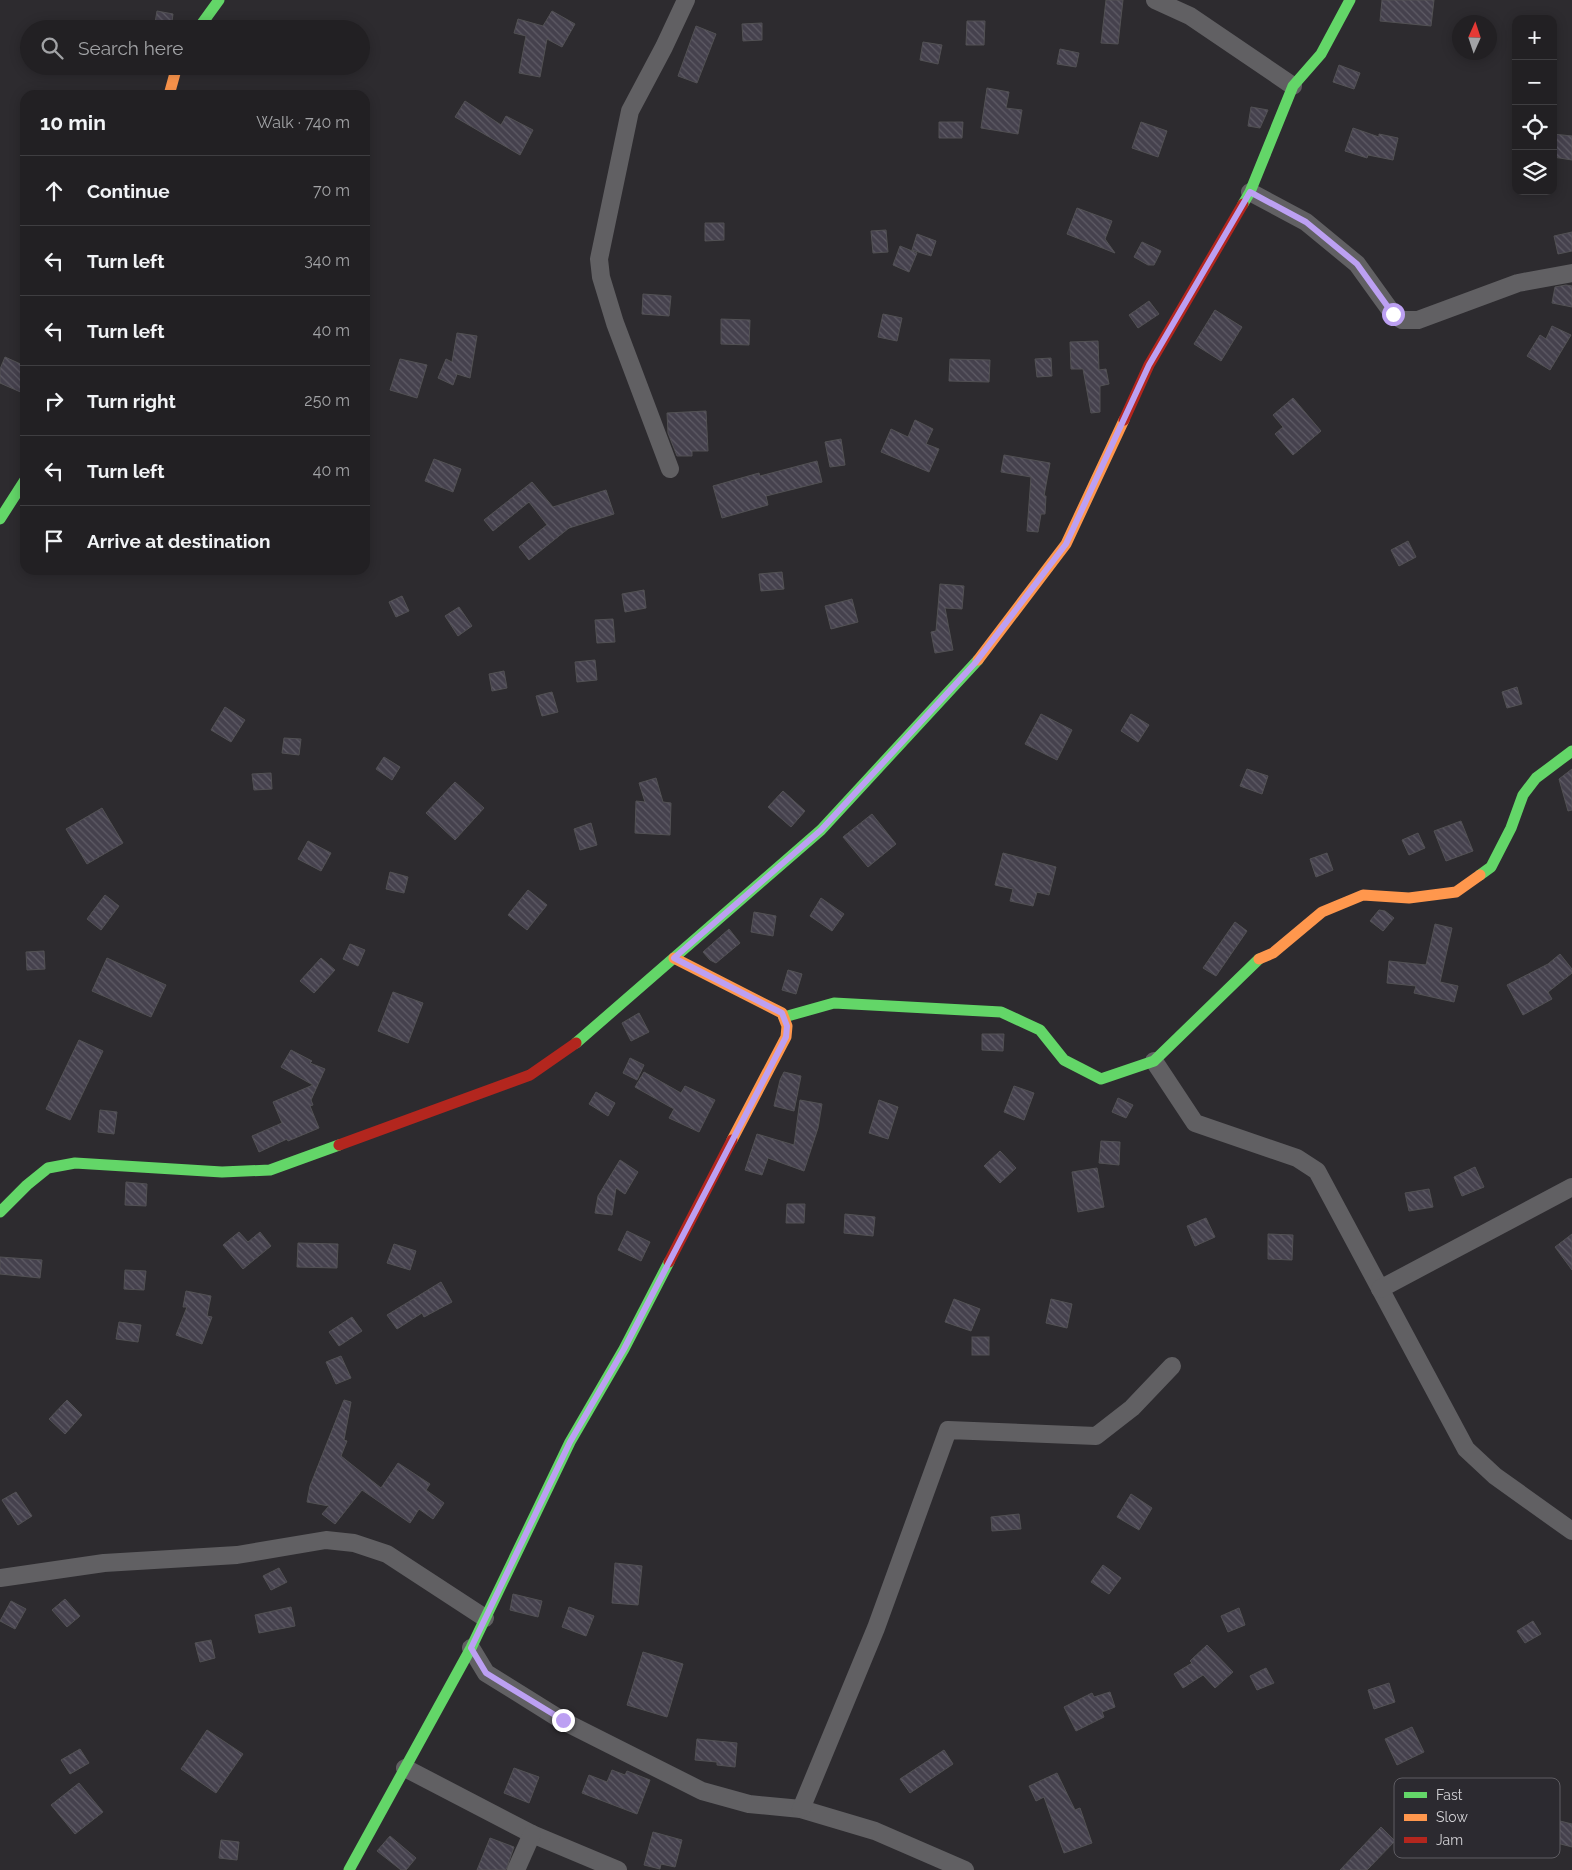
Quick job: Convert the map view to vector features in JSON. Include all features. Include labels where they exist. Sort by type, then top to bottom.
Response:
[{"type":"street","points":[[205,20],[219,0]]},
{"type":"street","points":[[670,469],[615,323],[601,277],[599,259],[630,111],[664,47],[686,0]]},
{"type":"street","points":[[1155,0],[1190,16],[1293,86]]},
{"type":"street","points":[[0,1212],[27,1185],[48,1168],[75,1163],[222,1172],[270,1170],[530,1076],[580,1040],[821,830],[976,662],[1066,544],[1149,365],[1250,192],[1293,86],[1321,54],[1350,0]]},
{"type":"street","points":[[171,90],[175,75]]},
{"type":"street","points":[[1250,192],[1306,222],[1357,264],[1393,314],[1402,320],[1418,320],[1518,283],[1572,273]]},
{"type":"street","points":[[0,519],[20,488]]},
{"type":"street","points":[[784,1017],[834,1003],[1001,1012],[1040,1030],[1064,1060],[1101,1079],[1154,1061],[1259,959],[1273,953],[1322,912],[1363,896],[1409,898],[1456,892],[1491,867],[1511,828],[1523,795],[1536,778],[1572,751]]},
{"type":"street","points":[[348,1870],[471,1648],[570,1442],[624,1349],[786,1037],[787,1026],[782,1013],[674,958]]},
{"type":"street","points":[[1154,1061],[1195,1123],[1297,1158],[1317,1171],[1466,1449],[1495,1476],[1572,1531]]},
{"type":"street","points":[[1380,1289],[1572,1187]]},
{"type":"street","points":[[801,1809],[876,1628],[948,1430],[1096,1436],[1132,1408],[1172,1366]]},
{"type":"street","points":[[0,1578],[104,1563],[237,1555],[326,1540],[354,1543],[387,1554],[485,1618]]},
{"type":"street","points":[[471,1648],[486,1673],[563,1720],[702,1791],[749,1804],[801,1809],[875,1831],[965,1870]]},
{"type":"street","points":[[405,1768],[532,1834],[618,1870]]},
{"type":"street","points":[[516,1870],[532,1834]]},
{"type":"building","points":[[1106,0],[1123,0],[1118,44],[1101,43]]},
{"type":"building","points":[[1382,0],[1434,0],[1431,26],[1380,21]]},
{"type":"building","points":[[157,11],[173,14],[172,20],[156,20]]},
{"type":"building","points":[[552,11],[575,24],[562,47],[547,39],[540,77],[519,73],[526,36],[514,33],[518,19],[543,26]]},
{"type":"building","points":[[967,21],[985,21],[984,45],[966,45]]},
{"type":"building","points":[[762,23],[762,40],[743,41],[742,24]]},
{"type":"building","points":[[696,26],[716,34],[697,83],[678,76]]},
{"type":"building","points":[[923,42],[942,45],[938,64],[920,60]]},
{"type":"building","points":[[1060,49],[1079,53],[1076,67],[1057,64]]},
{"type":"building","points":[[1339,65],[1360,73],[1354,89],[1333,82]]},
{"type":"building","points":[[987,88],[1009,92],[1006,108],[1022,110],[1018,134],[981,128]]},
{"type":"building","points":[[465,101],[501,125],[506,116],[533,130],[520,155],[455,117]]},
{"type":"building","points":[[1251,107],[1268,110],[1260,128],[1248,126]]},
{"type":"building","points":[[939,122],[963,122],[962,138],[939,138]]},
{"type":"building","points":[[1141,122],[1167,131],[1158,157],[1132,148]]},
{"type":"building","points":[[1353,128],[1379,137],[1379,134],[1398,138],[1393,160],[1368,155],[1367,158],[1345,151]]},
{"type":"building","points":[[1557,134],[1572,136],[1572,160],[1557,158]]},
{"type":"building","points":[[1077,208],[1112,221],[1105,239],[1115,253],[1067,234]]},
{"type":"building","points":[[705,223],[724,223],[724,240],[705,241]]},
{"type":"building","points":[[886,230],[888,252],[873,253],[871,231]]},
{"type":"building","points":[[1572,232],[1572,251],[1558,254],[1554,236]]},
{"type":"building","points":[[917,234],[936,241],[931,256],[912,250]]},
{"type":"building","points":[[1142,242],[1161,251],[1154,265],[1148,265],[1134,257]]},
{"type":"building","points":[[900,246],[917,253],[909,272],[893,265]]},
{"type":"building","points":[[1572,286],[1572,307],[1552,303],[1555,287]]},
{"type":"building","points":[[643,294],[671,296],[669,316],[642,314]]},
{"type":"building","points":[[1149,301],[1159,314],[1138,328],[1129,315]]},
{"type":"building","points":[[1215,310],[1242,327],[1221,361],[1194,344]]},
{"type":"building","points":[[883,314],[902,318],[897,341],[878,337]]},
{"type":"building","points":[[721,319],[750,320],[749,345],[721,344]]},
{"type":"building","points":[[1552,326],[1571,335],[1550,370],[1527,356],[1540,335],[1546,339]]},
{"type":"building","points":[[457,333],[477,336],[470,378],[457,374],[453,385],[438,378],[446,359],[452,362]]},
{"type":"building","points":[[1098,341],[1099,370],[1106,369],[1109,384],[1100,386],[1100,412],[1091,413],[1083,369],[1071,369],[1070,342]]},
{"type":"building","points":[[5,357],[20,364],[20,392],[0,383],[0,369]]},
{"type":"building","points":[[1051,358],[1052,376],[1037,377],[1035,359]]},
{"type":"building","points":[[400,359],[427,365],[417,398],[390,390]]},
{"type":"building","points":[[950,359],[990,360],[989,382],[949,381]]},
{"type":"building","points":[[1293,398],[1321,431],[1293,455],[1275,434],[1283,427],[1273,415]]},
{"type":"building","points":[[706,411],[708,451],[692,451],[692,456],[677,456],[668,433],[667,413]]},
{"type":"building","points":[[915,420],[933,429],[926,444],[939,449],[929,472],[881,452],[891,429],[908,437]]},
{"type":"building","points":[[841,439],[845,465],[830,467],[825,442]]},
{"type":"building","points":[[1004,455],[1050,463],[1044,496],[1046,496],[1045,514],[1041,514],[1038,532],[1027,531],[1031,477],[1001,472]]},
{"type":"building","points":[[434,459],[461,469],[453,492],[425,481]]},
{"type":"building","points":[[817,461],[822,482],[766,496],[768,505],[722,518],[713,486],[759,473],[760,476]]},
{"type":"building","points":[[532,482],[553,507],[606,490],[614,514],[569,528],[529,560],[519,547],[547,525],[529,502],[493,531],[484,520]]},
{"type":"building","points":[[1408,541],[1416,557],[1399,566],[1391,550]]},
{"type":"building","points":[[782,572],[784,589],[761,591],[759,574]]},
{"type":"building","points":[[940,584],[964,586],[962,609],[945,608],[953,650],[935,653],[931,632],[936,631]]},
{"type":"building","points":[[644,590],[646,608],[625,612],[622,594]]},
{"type":"building","points":[[402,596],[409,611],[396,617],[389,602]]},
{"type":"building","points":[[852,599],[858,622],[831,629],[825,606]]},
{"type":"building","points":[[459,607],[472,626],[458,636],[445,616]]},
{"type":"building","points":[[613,619],[615,642],[597,643],[595,620]]},
{"type":"building","points":[[595,660],[597,680],[577,682],[575,662]]},
{"type":"building","points":[[504,671],[507,688],[492,691],[489,674]]},
{"type":"building","points":[[1517,687],[1522,704],[1507,708],[1502,692]]},
{"type":"building","points":[[552,692],[558,712],[542,716],[536,696]]},
{"type":"building","points":[[225,707],[245,720],[231,742],[211,730]]},
{"type":"building","points":[[1041,714],[1072,730],[1057,760],[1025,744]]},
{"type":"building","points":[[1131,714],[1149,725],[1138,742],[1121,731]]},
{"type":"building","points":[[284,738],[301,739],[299,755],[282,753]]},
{"type":"building","points":[[384,757],[400,767],[392,780],[376,769]]},
{"type":"building","points":[[1247,769],[1268,776],[1262,794],[1240,786]]},
{"type":"building","points":[[1572,769],[1572,810],[1568,811],[1559,779]]},
{"type":"building","points":[[271,773],[272,789],[254,790],[252,774]]},
{"type":"building","points":[[656,778],[663,802],[671,803],[670,835],[635,833],[636,801],[645,802],[639,783]]},
{"type":"building","points":[[455,782],[484,808],[455,840],[426,813]]},
{"type":"building","points":[[783,791],[805,811],[791,827],[768,807]]},
{"type":"building","points":[[102,808],[123,843],[87,864],[66,829]]},
{"type":"building","points":[[872,814],[896,844],[868,867],[843,837]]},
{"type":"building","points":[[1461,821],[1473,851],[1446,861],[1434,831]]},
{"type":"building","points":[[591,823],[597,845],[580,850],[574,829]]},
{"type":"building","points":[[1418,833],[1425,848],[1409,855],[1402,840]]},
{"type":"building","points":[[308,841],[331,853],[321,871],[298,859]]},
{"type":"building","points":[[1003,853],[1056,867],[1049,895],[1037,892],[1033,906],[1010,901],[1013,889],[995,885]]},
{"type":"building","points":[[1327,853],[1333,870],[1316,877],[1310,859]]},
{"type":"building","points":[[390,872],[408,877],[404,893],[386,889]]},
{"type":"building","points":[[528,890],[547,905],[527,930],[508,915]]},
{"type":"building","points":[[105,895],[119,906],[101,930],[87,919]]},
{"type":"building","points":[[821,898],[844,914],[832,931],[810,916]]},
{"type":"building","points":[[1379,910],[1385,911],[1394,918],[1383,931],[1370,921]]},
{"type":"building","points":[[754,912],[776,916],[773,936],[751,932]]},
{"type":"building","points":[[1235,922],[1247,931],[1216,976],[1203,968]]},
{"type":"building","points":[[1435,924],[1452,928],[1440,982],[1458,986],[1454,1002],[1414,993],[1416,986],[1387,983],[1389,961],[1426,965]]},
{"type":"building","points":[[729,929],[740,943],[716,963],[710,960],[703,952]]},
{"type":"building","points":[[350,944],[365,950],[358,966],[343,959]]},
{"type":"building","points":[[44,951],[45,969],[27,970],[26,952]]},
{"type":"building","points":[[1560,954],[1572,969],[1572,973],[1548,992],[1552,999],[1523,1015],[1507,985],[1548,964]]},
{"type":"building","points":[[107,958],[166,985],[151,1017],[92,991]]},
{"type":"building","points":[[321,958],[335,970],[314,993],[300,981]]},
{"type":"building","points":[[788,970],[802,974],[796,994],[782,990]]},
{"type":"building","points":[[393,992],[423,1003],[408,1043],[378,1031]]},
{"type":"building","points":[[639,1013],[649,1032],[631,1041],[622,1023]]},
{"type":"building","points":[[982,1034],[1004,1034],[1003,1051],[982,1050]]},
{"type":"building","points":[[79,1040],[103,1051],[70,1120],[46,1109]]},
{"type":"building","points":[[291,1050],[312,1061],[310,1063],[325,1069],[311,1100],[313,1105],[310,1106],[319,1128],[288,1141],[287,1139],[259,1152],[252,1136],[282,1123],[273,1102],[313,1085],[281,1067]]},
{"type":"building","points":[[630,1058],[644,1065],[637,1080],[623,1073]]},
{"type":"building","points":[[644,1072],[681,1093],[685,1086],[715,1100],[699,1132],[669,1118],[674,1109],[635,1087]]},
{"type":"building","points":[[784,1072],[801,1076],[794,1111],[774,1106],[780,1080]]},
{"type":"building","points":[[1014,1086],[1034,1093],[1024,1120],[1004,1112]]},
{"type":"building","points":[[596,1092],[615,1103],[608,1116],[589,1104]]},
{"type":"building","points":[[1118,1098],[1133,1105],[1126,1118],[1112,1112]]},
{"type":"building","points":[[800,1100],[822,1104],[818,1128],[804,1171],[768,1158],[762,1175],[745,1170],[757,1134],[794,1145]]},
{"type":"building","points":[[879,1100],[898,1107],[888,1139],[869,1133]]},
{"type":"building","points":[[100,1110],[117,1112],[114,1134],[98,1132]]},
{"type":"building","points":[[1101,1141],[1120,1142],[1119,1165],[1099,1163]]},
{"type":"building","points":[[1000,1151],[1016,1168],[1000,1183],[984,1166]]},
{"type":"building","points":[[620,1160],[638,1172],[625,1194],[616,1188],[612,1215],[595,1213],[598,1196]]},
{"type":"building","points":[[1475,1167],[1484,1187],[1462,1196],[1454,1177]]},
{"type":"building","points":[[1097,1168],[1104,1207],[1078,1212],[1072,1172]]},
{"type":"building","points":[[126,1182],[147,1184],[146,1206],[125,1205]]},
{"type":"building","points":[[1429,1189],[1433,1207],[1409,1211],[1405,1193]]},
{"type":"building","points":[[787,1204],[805,1204],[804,1223],[786,1223]]},
{"type":"building","points":[[845,1214],[875,1217],[873,1236],[844,1233]]},
{"type":"building","points":[[1206,1218],[1215,1237],[1195,1246],[1187,1226]]},
{"type":"building","points":[[627,1231],[650,1242],[641,1261],[618,1250]]},
{"type":"building","points":[[239,1232],[248,1242],[260,1232],[271,1246],[243,1269],[223,1245]]},
{"type":"building","points":[[1268,1234],[1293,1235],[1292,1260],[1268,1259]]},
{"type":"building","points":[[1572,1234],[1572,1270],[1555,1247]]},
{"type":"building","points":[[298,1243],[338,1244],[337,1268],[297,1267]]},
{"type":"building","points":[[394,1244],[416,1251],[410,1270],[387,1263]]},
{"type":"building","points":[[0,1257],[42,1260],[40,1278],[0,1274]]},
{"type":"building","points":[[125,1270],[146,1271],[144,1290],[124,1289]]},
{"type":"building","points":[[441,1282],[452,1302],[424,1317],[422,1313],[397,1329],[387,1315]]},
{"type":"building","points":[[186,1291],[211,1296],[207,1316],[212,1317],[202,1344],[176,1335],[187,1307],[183,1307]]},
{"type":"building","points":[[954,1299],[980,1309],[971,1331],[945,1322]]},
{"type":"building","points":[[1051,1299],[1072,1304],[1067,1328],[1046,1323]]},
{"type":"building","points":[[352,1317],[362,1331],[339,1346],[329,1332]]},
{"type":"building","points":[[119,1322],[141,1325],[138,1342],[116,1339]]},
{"type":"building","points":[[972,1337],[989,1337],[989,1355],[972,1355]]},
{"type":"building","points":[[341,1356],[351,1378],[336,1384],[326,1362]]},
{"type":"building","points":[[67,1400],[82,1415],[65,1434],[49,1419]]},
{"type":"building","points":[[344,1400],[351,1402],[344,1440],[347,1441],[341,1456],[381,1488],[398,1463],[430,1484],[426,1490],[444,1503],[433,1519],[419,1509],[410,1523],[362,1490],[335,1524],[322,1514],[329,1506],[307,1502],[310,1486]]},
{"type":"building","points":[[16,1492],[32,1516],[18,1525],[2,1500]]},
{"type":"building","points":[[1131,1494],[1152,1508],[1139,1530],[1117,1517]]},
{"type":"building","points":[[1019,1514],[1021,1529],[992,1531],[991,1517]]},
{"type":"building","points":[[615,1563],[642,1566],[638,1605],[612,1603]]},
{"type":"building","points":[[1103,1565],[1121,1578],[1109,1594],[1091,1582]]},
{"type":"building","points":[[279,1568],[287,1582],[271,1590],[263,1576]]},
{"type":"building","points":[[513,1594],[542,1601],[538,1617],[510,1610]]},
{"type":"building","points":[[65,1599],[80,1616],[67,1627],[52,1610]]},
{"type":"building","points":[[11,1601],[26,1609],[15,1629],[0,1621]]},
{"type":"building","points":[[291,1607],[295,1626],[259,1633],[255,1615]]},
{"type":"building","points":[[569,1607],[594,1616],[586,1636],[562,1627]]},
{"type":"building","points":[[1239,1608],[1245,1625],[1228,1632],[1221,1616]]},
{"type":"building","points":[[1533,1621],[1541,1634],[1525,1643],[1517,1631]]},
{"type":"building","points":[[211,1640],[215,1658],[200,1662],[195,1643]]},
{"type":"building","points":[[1207,1645],[1233,1672],[1215,1688],[1203,1675],[1183,1688],[1174,1674],[1192,1663],[1190,1661]]},
{"type":"building","points":[[643,1652],[683,1664],[667,1717],[627,1705]]},
{"type":"building","points":[[1266,1668],[1274,1683],[1257,1690],[1250,1676]]},
{"type":"building","points":[[1389,1683],[1395,1702],[1374,1709],[1368,1690]]},
{"type":"building","points":[[1110,1692],[1115,1707],[1102,1712],[1104,1717],[1076,1731],[1064,1707],[1092,1693],[1094,1697]]},
{"type":"building","points":[[1412,1727],[1424,1752],[1397,1765],[1385,1739]]},
{"type":"building","points":[[207,1730],[243,1754],[216,1793],[181,1769]]},
{"type":"building","points":[[697,1739],[737,1743],[735,1767],[717,1765],[717,1762],[695,1760]]},
{"type":"building","points":[[80,1749],[89,1763],[70,1774],[61,1760]]},
{"type":"building","points":[[944,1750],[953,1764],[910,1793],[900,1779]]},
{"type":"building","points":[[514,1768],[539,1777],[529,1803],[504,1793]]},
{"type":"building","points":[[612,1770],[625,1775],[627,1771],[650,1780],[637,1814],[582,1793],[589,1775],[607,1782]]},
{"type":"building","points":[[1057,1773],[1075,1810],[1080,1808],[1092,1843],[1064,1853],[1044,1797],[1036,1801],[1029,1786]]},
{"type":"building","points":[[79,1783],[103,1812],[75,1834],[51,1805]]},
{"type":"building","points":[[1560,1821],[1572,1824],[1572,1847],[1560,1844]]},
{"type":"building","points":[[1381,1827],[1394,1840],[1367,1870],[1340,1870]]},
{"type":"building","points":[[653,1832],[682,1840],[675,1867],[661,1864],[660,1869],[644,1865]]},
{"type":"building","points":[[390,1836],[416,1858],[406,1870],[401,1870],[377,1851]]},
{"type":"building","points":[[490,1838],[514,1847],[506,1870],[477,1870]]},
{"type":"building","points":[[221,1840],[239,1842],[237,1860],[219,1858]]},
{"type":"traffic: fast","points":[[205,20],[219,0]]},
{"type":"traffic: fast","points":[[1243,204],[1250,192],[1293,86],[1321,54],[1350,0]]},
{"type":"traffic: fast","points":[[0,519],[20,488]]},
{"type":"traffic: fast","points":[[576,1043],[821,830],[978,660]]},
{"type":"traffic: fast","points":[[1480,875],[1491,867],[1511,828],[1523,795],[1536,778],[1572,751]]},
{"type":"traffic: fast","points":[[784,1017],[834,1003],[1001,1012],[1040,1030],[1064,1060],[1101,1079],[1154,1061],[1259,959]]},
{"type":"traffic: fast","points":[[0,1212],[27,1185],[48,1168],[75,1163],[222,1172],[270,1170],[339,1145]]},
{"type":"traffic: fast","points":[[349,1870],[471,1648],[570,1442],[624,1349],[669,1262]]},
{"type":"traffic: slow","points":[[170,90],[175,75]]},
{"type":"traffic: slow","points":[[978,660],[1066,544],[1124,420]]},
{"type":"traffic: slow","points":[[1259,959],[1273,953],[1322,912],[1363,895],[1409,898],[1456,892],[1480,875]]},
{"type":"traffic: slow","points":[[674,958],[782,1013],[787,1026],[786,1037],[732,1140]]},
{"type":"traffic: jam","points":[[1124,420],[1149,365],[1243,204]]},
{"type":"traffic: jam","points":[[339,1145],[530,1075],[576,1043]]},
{"type":"traffic: jam","points":[[669,1262],[732,1140]]},
{"type":"route","points":[[563,1720],[486,1673],[471,1648],[570,1442],[624,1349],[786,1037],[787,1026],[782,1013],[674,958],[821,830],[976,662],[1066,544],[1149,365],[1250,192],[1306,222],[1357,264],[1393,314]]}]
